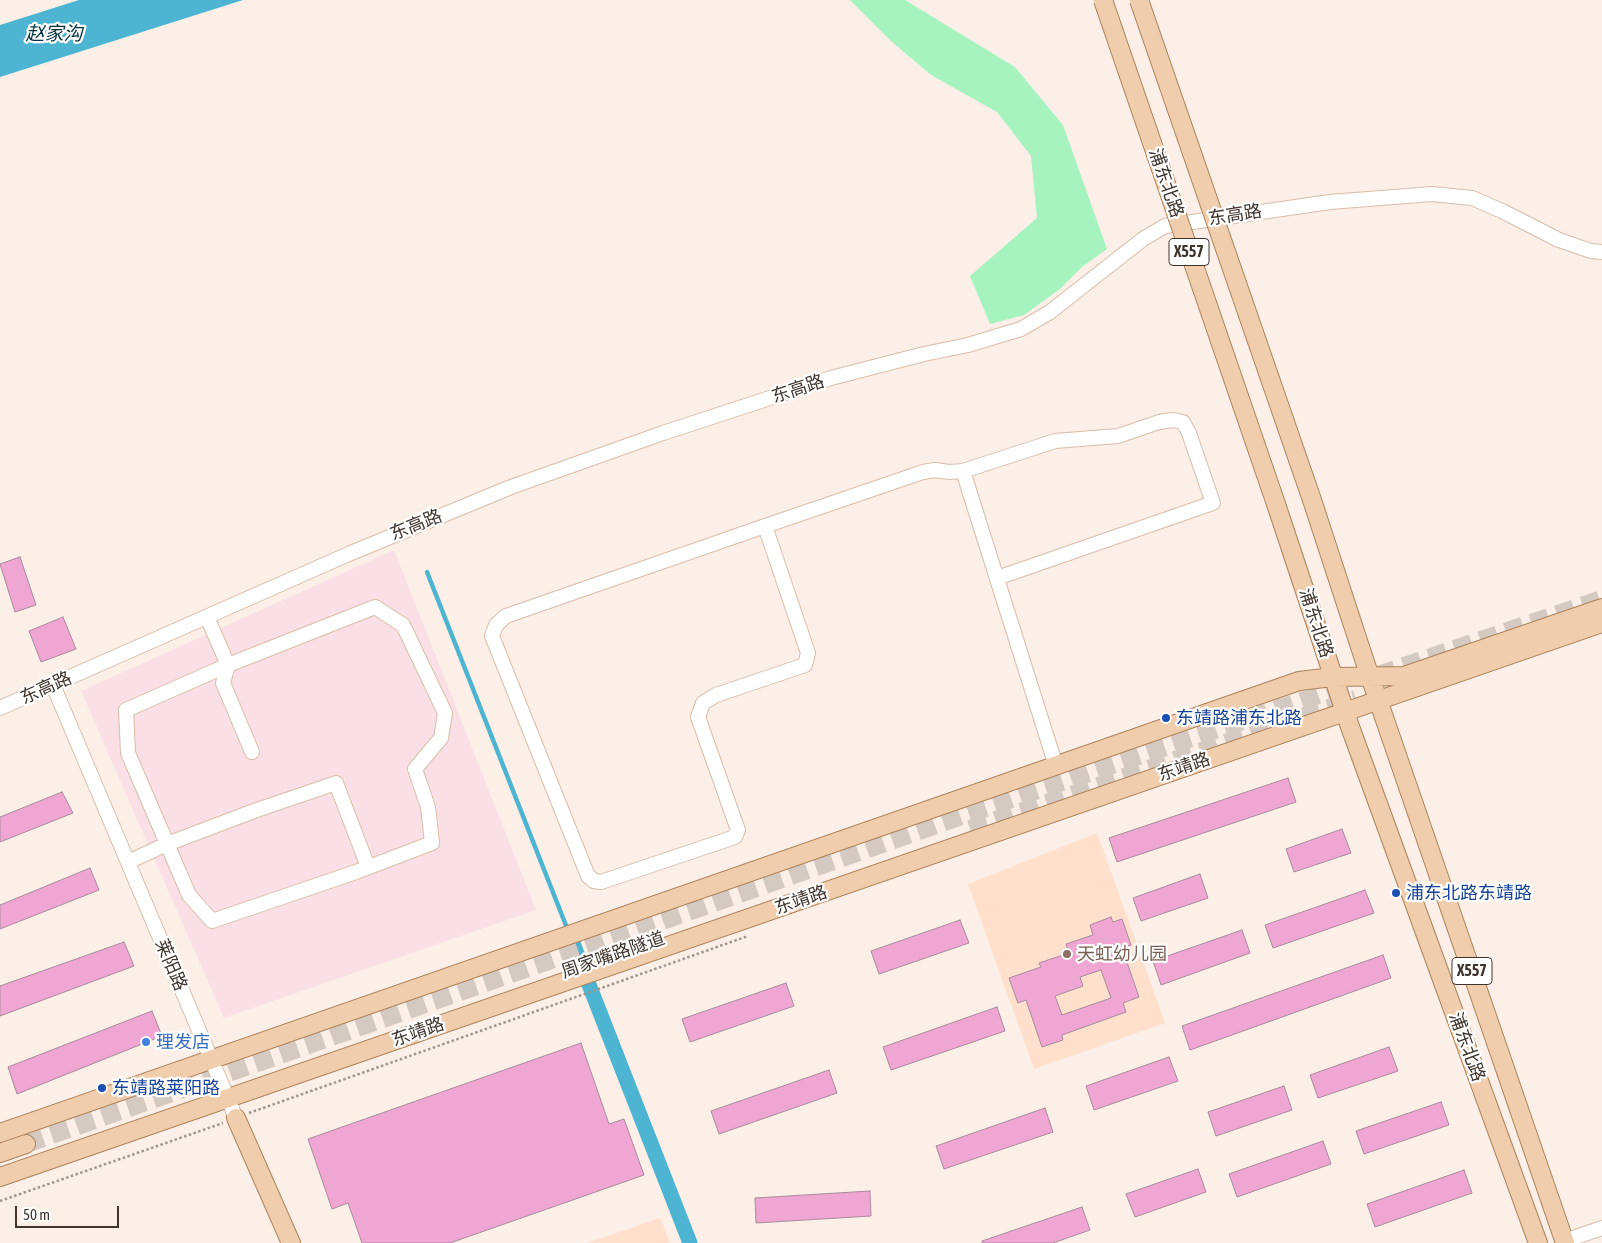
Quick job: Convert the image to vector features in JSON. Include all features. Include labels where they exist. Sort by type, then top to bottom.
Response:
[{"type":"main road","name":"浦东北路","points":[[1103,0],[1276,504],[1345,712],[1538,1243]]},
{"type":"main road","name":"浦东北路","points":[[1139,0],[1565,1242]]},
{"type":"main road","points":[[0,1133],[1299,681],[1333,677],[1404,676],[1602,608]]},
{"type":"main road","name":"东靖路","points":[[0,1177],[1602,623]]},
{"type":"main road","name":"周家嘴路隧道","points":[[258,1088],[562,972],[970,829]]},
{"type":"main road","name":"莱阳路","points":[[236,1118],[291,1243]]},
{"type":"main road","points":[[0,1153],[26,1144]]},
{"type":"street","name":"东高路","points":[[0,708],[426,521],[512,487],[654,436],[831,378],[924,354],[968,345],[1021,330],[1050,312],[1143,239],[1165,226],[1330,202],[1432,194],[1472,198],[1559,240],[1591,251],[1602,252]]},
{"type":"street","points":[[765,526],[808,652],[805,665],[716,695],[704,703],[698,717],[738,830],[735,837],[601,882],[594,881],[588,876],[492,636],[496,625],[506,616],[765,526],[922,472],[963,470],[1055,440],[1118,436],[1159,422],[1173,420],[1183,422],[1189,434],[1213,504],[997,578]]},
{"type":"street","points":[[963,470],[1056,766]]},
{"type":"street","points":[[376,608],[402,625],[445,713],[442,738],[415,769],[428,807],[432,843],[212,921],[189,895],[128,753],[126,710],[228,665],[376,608]]},
{"type":"street","points":[[207,617],[228,665],[223,683],[252,752]]},
{"type":"street","name":"莱阳路","points":[[53,685],[236,1118]]},
{"type":"street","points":[[128,862],[167,844],[254,811],[336,783],[368,867]]},
{"type":"street","points":[[1565,1242],[1602,1228]]},
{"type":"path","points":[[0,1201],[620,982]]},
{"type":"shaded area","points":[[394,550],[536,910],[224,1018],[81,691]]},
{"type":"shaded area","name":"天虹幼儿园","points":[[1097,833],[1165,1023],[1034,1069],[968,884]]},
{"type":"shaded area","points":[[660,1218],[670,1243],[587,1243]]},
{"type":"green space","points":[[850,0],[905,0],[1015,67],[1063,125],[1107,249],[1082,267],[1060,289],[1024,315],[990,324],[970,276],[1037,218],[1031,156],[997,112],[931,75],[891,41]]},
{"type":"water","name":"赵家沟","points":[[79,0],[243,0],[0,77],[0,25]]},
{"type":"building","points":[[20,557],[36,605],[15,612],[0,564]]},
{"type":"building","points":[[63,617],[76,649],[41,662],[29,631]]},
{"type":"building","points":[[1288,778],[1296,802],[1117,862],[1109,838]]},
{"type":"building","points":[[62,792],[73,813],[0,842],[0,817]]},
{"type":"building","points":[[1342,829],[1351,853],[1294,872],[1286,849]]},
{"type":"building","points":[[90,868],[99,890],[0,929],[0,905]]},
{"type":"building","points":[[1200,874],[1208,898],[1141,921],[1133,898]]},
{"type":"building","points":[[1365,890],[1374,913],[1273,948],[1265,925]]},
{"type":"building","points":[[1111,917],[1113,922],[1122,919],[1131,945],[1122,948],[1139,997],[1123,1003],[1126,1012],[1062,1035],[1063,1040],[1042,1047],[1026,1000],[1018,1003],[1009,978],[1041,967],[1039,963],[1069,953],[1066,944],[1093,935],[1090,925]],"holes":[[[1101,970],[1111,998],[1062,1015],[1055,996],[1083,986],[1080,977]]]},
{"type":"building","points":[[960,920],[969,943],[879,974],[871,951]]},
{"type":"building","points":[[1242,930],[1250,953],[1161,985],[1153,961]]},
{"type":"building","points":[[124,942],[134,966],[0,1016],[0,986]]},
{"type":"building","points":[[1383,955],[1391,978],[1190,1050],[1182,1026]]},
{"type":"building","points":[[786,983],[794,1006],[690,1042],[682,1019]]},
{"type":"building","points":[[997,1007],[1005,1031],[891,1070],[883,1047]]},
{"type":"building","points":[[152,1011],[162,1036],[17,1094],[8,1067]]},
{"type":"building","points":[[581,1043],[609,1124],[624,1119],[644,1175],[450,1243],[362,1243],[348,1203],[332,1209],[308,1139]]},
{"type":"building","points":[[1389,1047],[1398,1071],[1318,1098],[1310,1075]]},
{"type":"building","points":[[1169,1057],[1178,1081],[1094,1110],[1086,1086]]},
{"type":"building","points":[[829,1070],[837,1093],[719,1134],[711,1111]]},
{"type":"building","points":[[1284,1086],[1292,1110],[1216,1136],[1208,1112]]},
{"type":"building","points":[[1441,1102],[1449,1125],[1364,1154],[1356,1131]]},
{"type":"building","points":[[1045,1108],[1053,1132],[944,1169],[936,1146]]},
{"type":"building","points":[[1323,1141],[1331,1164],[1237,1197],[1229,1174]]},
{"type":"building","points":[[1198,1169],[1206,1192],[1135,1217],[1126,1194]]},
{"type":"building","points":[[1464,1170],[1472,1193],[1375,1227],[1367,1204]]},
{"type":"building","points":[[870,1191],[871,1216],[756,1223],[755,1198]]},
{"type":"building","points":[[1082,1207],[1090,1230],[1053,1243],[982,1243],[982,1241]]},
{"type":"waterway","points":[[427,572],[567,928]]},
{"type":"waterway","points":[[573,943],[582,967]]},
{"type":"waterway","points":[[588,982],[690,1243]]},
{"type":"tunnel","points":[[1378,675],[1602,599]]},
{"type":"tunnel","points":[[26,1144],[962,816],[1351,684]]},
{"type":"tunnel","points":[[970,829],[1356,699]]},
{"type":"place","name":"东靖路浦东北路","points":[[1166,718]]},
{"type":"place","name":"浦东北路东靖路","points":[[1396,893]]},
{"type":"place","name":"天虹幼儿园","points":[[1067,954]]},
{"type":"place","name":"理发店","points":[[146,1042]]},
{"type":"place","name":"东靖路莱阳路","points":[[102,1088]]}]
